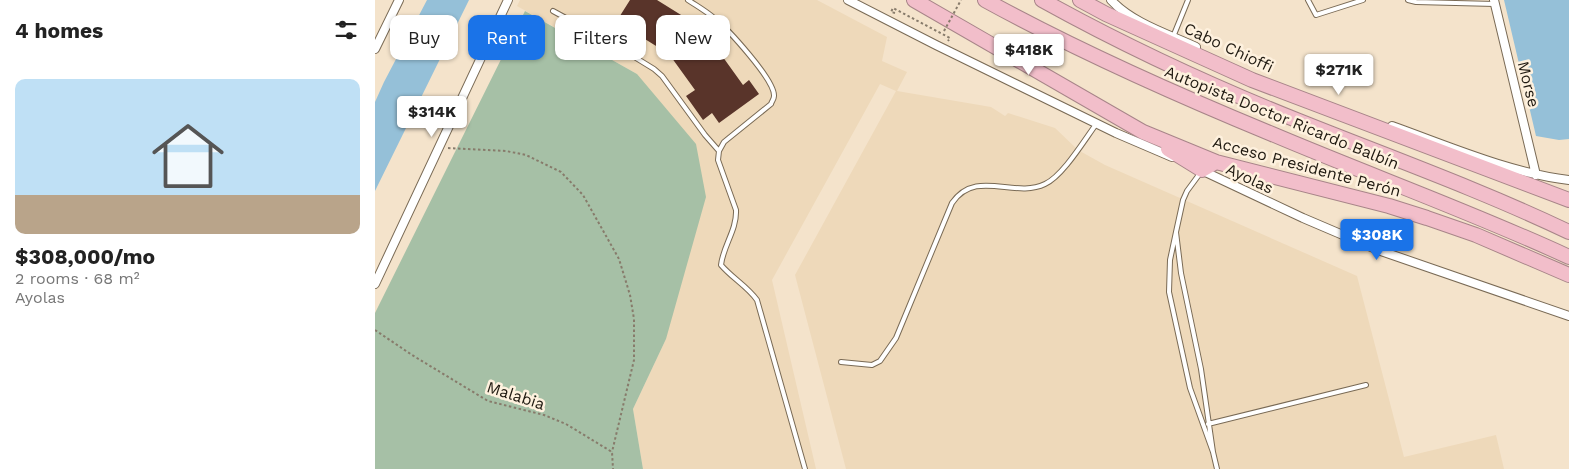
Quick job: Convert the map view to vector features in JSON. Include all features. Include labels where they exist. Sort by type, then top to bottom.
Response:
[{"type":"highway","name":"Acceso Presidente Perón","points":[[914,0],[1143,132],[1215,162],[1389,206],[1427,218],[1475,235],[1569,274]]},
{"type":"highway","name":"Autopista Doctor Ricardo Balbín","points":[[985,0],[1057,38],[1156,84],[1273,134],[1453,206],[1569,257]]},
{"type":"highway","name":"Autopista Doctor Ricardo Balbín","points":[[1042,0],[1095,30],[1194,76],[1298,120],[1523,210],[1569,232]]},
{"type":"highway","points":[[1079,0],[1252,80],[1569,200]]},
{"type":"highway","points":[[1143,132],[1202,170],[1215,162]]},
{"type":"street","points":[[375,49],[399,0]]},
{"type":"street","points":[[375,284],[509,0]]},
{"type":"street","name":"Ayolas","points":[[848,0],[1097,123],[1303,218],[1378,250],[1568,315]]},
{"type":"street","name":"Cabo Chioffi","points":[[1111,0],[1130,16],[1287,89],[1492,161],[1537,175],[1569,180]]},
{"type":"street","name":"Morse","points":[[1495,2],[1537,175]]},
{"type":"street","points":[[1568,315],[1569,324]]},
{"type":"lane","points":[[688,0],[713,17],[733,36],[756,64],[772,88],[774,96],[771,104],[724,142],[719,151],[718,160],[736,210],[737,219],[721,265],[750,290],[757,300],[805,469]]},
{"type":"lane","points":[[1173,37],[1188,0]]},
{"type":"lane","points":[[1308,0],[1316,15],[1363,0]]},
{"type":"lane","points":[[1408,0],[1416,2],[1495,2]]},
{"type":"lane","points":[[553,11],[610,42],[654,69],[719,151]]},
{"type":"lane","points":[[841,362],[872,365],[880,361],[896,338],[952,203],[957,196],[965,189],[977,185],[1036,187],[1046,184],[1057,176],[1097,123]]},
{"type":"lane","points":[[1202,170],[1183,200],[1171,260],[1169,292],[1185,368],[1213,452]]},
{"type":"lane","points":[[1176,232],[1181,273],[1201,369],[1217,469]]},
{"type":"lane","points":[[1203,425],[1366,385]]},
{"type":"path","points":[[943,32],[961,0]]},
{"type":"path","points":[[899,16],[891,12],[893,8],[943,32],[950,38],[948,42],[940,38],[936,45]]},
{"type":"path","points":[[441,146],[506,151],[526,155],[561,172],[583,195],[619,259],[635,319],[634,360],[612,452],[613,469]]},
{"type":"path","name":"Malabia","points":[[375,330],[403,350],[488,401],[543,415],[566,424],[612,452]]},
{"type":"shaded area","points":[[520,0],[817,0],[887,37],[882,61],[907,72],[897,91],[991,107],[1005,116],[1008,113],[1055,128],[1078,150],[1105,165],[1357,276],[1404,457],[1496,435],[1504,469],[846,469],[795,275],[896,91],[880,84],[772,280],[816,469],[643,469],[633,409],[666,339],[637,74],[612,60],[646,60],[646,15],[555,15],[555,28],[545,22],[545,15],[533,15],[517,6]]},
{"type":"green space","points":[[525,11],[532,15],[523,15]]},
{"type":"green space","points":[[545,22],[555,28],[555,60],[612,60],[637,74],[696,144],[706,197],[666,339],[633,409],[643,469],[375,469],[375,313],[501,60],[545,60]]},
{"type":"water","points":[[427,0],[469,0],[458,22],[458,15],[419,15]]},
{"type":"water","points":[[1504,0],[1569,0],[1569,139],[1559,140],[1536,136]]},
{"type":"water","points":[[396,60],[439,60],[375,191],[375,102]]},
{"type":"building","points":[[630,0],[657,0],[681,15],[656,15],[656,46],[646,40],[646,15],[620,15]]},
{"type":"building","points":[[673,60],[725,60],[743,85],[749,80],[759,94],[719,123],[712,113],[703,120],[686,96],[695,90]]}]
